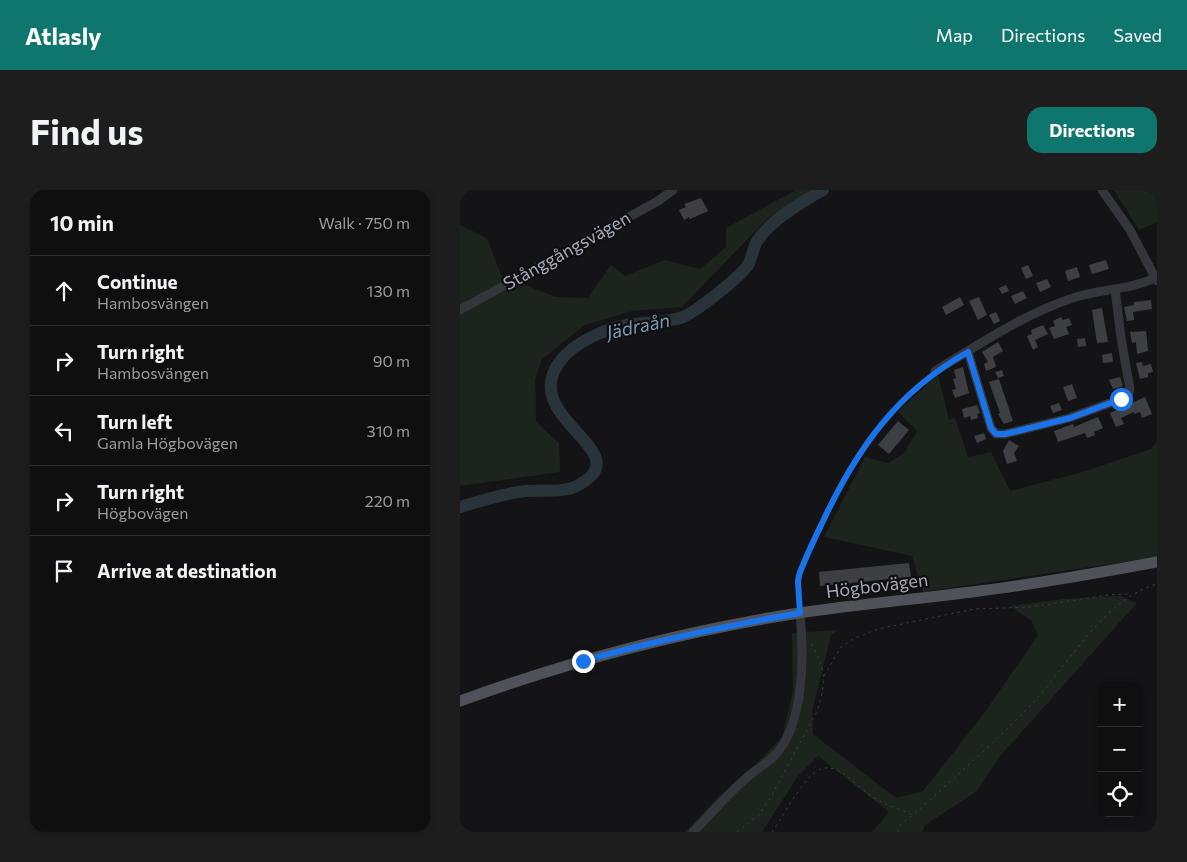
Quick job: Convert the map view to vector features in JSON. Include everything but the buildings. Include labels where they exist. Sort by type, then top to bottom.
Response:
[{"type":"main road","name":"Högbovägen","points":[[460,701],[534,676],[635,646],[727,626],[800,613],[981,591],[1157,562]]},
{"type":"street","name":"Stånggångsvägen","points":[[460,310],[673,190]]},
{"type":"street","points":[[936,371],[1043,309],[1076,297],[1156,279],[1130,230],[1102,190]]},
{"type":"street","points":[[968,352],[991,428],[996,434],[1061,420],[1128,396],[1130,389],[1115,289]]},
{"type":"street","points":[[694,832],[745,778],[775,756],[789,734],[797,702],[803,661],[800,613]]},
{"type":"path","points":[[800,613],[799,575],[842,480],[868,440],[902,400],[936,371]]},
{"type":"path","points":[[824,676],[842,647],[855,638],[878,629],[974,609],[1030,607],[1108,595],[1131,594],[1157,584]]},
{"type":"path","points":[[898,832],[900,824],[913,815],[1032,704],[1098,626],[1131,594]]},
{"type":"path","points":[[772,832],[812,774],[822,768],[840,771],[872,797],[913,815]]},
{"type":"shaded area","points":[[796,190],[810,190],[766,220],[682,307],[632,311],[585,325],[542,359],[535,380],[536,422],[559,443],[560,472],[460,486],[460,225],[487,238],[501,275],[555,297],[588,298],[611,265],[625,276],[665,260],[700,269],[726,247],[726,228]]},
{"type":"shaded area","points":[[1114,190],[1157,190],[1157,222],[1139,230]]},
{"type":"shaded area","points":[[938,374],[949,420],[955,418],[968,457],[991,452],[1010,491],[1086,471],[1151,449],[1157,442],[1157,557],[923,592],[912,556],[824,537],[865,457],[888,463],[905,452],[917,431],[898,412]]},
{"type":"shaded area","points":[[1120,596],[1137,603],[1001,755],[977,791],[925,825],[922,832],[872,832],[889,812],[818,756],[798,776],[762,832],[685,832],[718,797],[755,765],[782,737],[793,691],[792,633],[838,630],[831,635],[812,712],[813,734],[896,798],[923,791],[985,712],[1038,635],[1031,620],[1010,606],[1063,599]]},
{"type":"waterway","name":"Jädraån","points":[[460,507],[518,492],[568,489],[591,476],[597,462],[592,450],[559,411],[552,395],[552,379],[561,360],[582,342],[600,333],[627,325],[676,319],[698,308],[743,271],[748,265],[754,247],[762,234],[796,206],[823,190]]},
{"type":"route","points":[[583,661],[635,646],[727,626],[800,613],[798,596],[799,575],[804,560],[842,480],[868,440],[902,400],[936,371],[968,352],[974,366],[991,428],[993,432],[999,435],[1070,418],[1121,399]]}]
